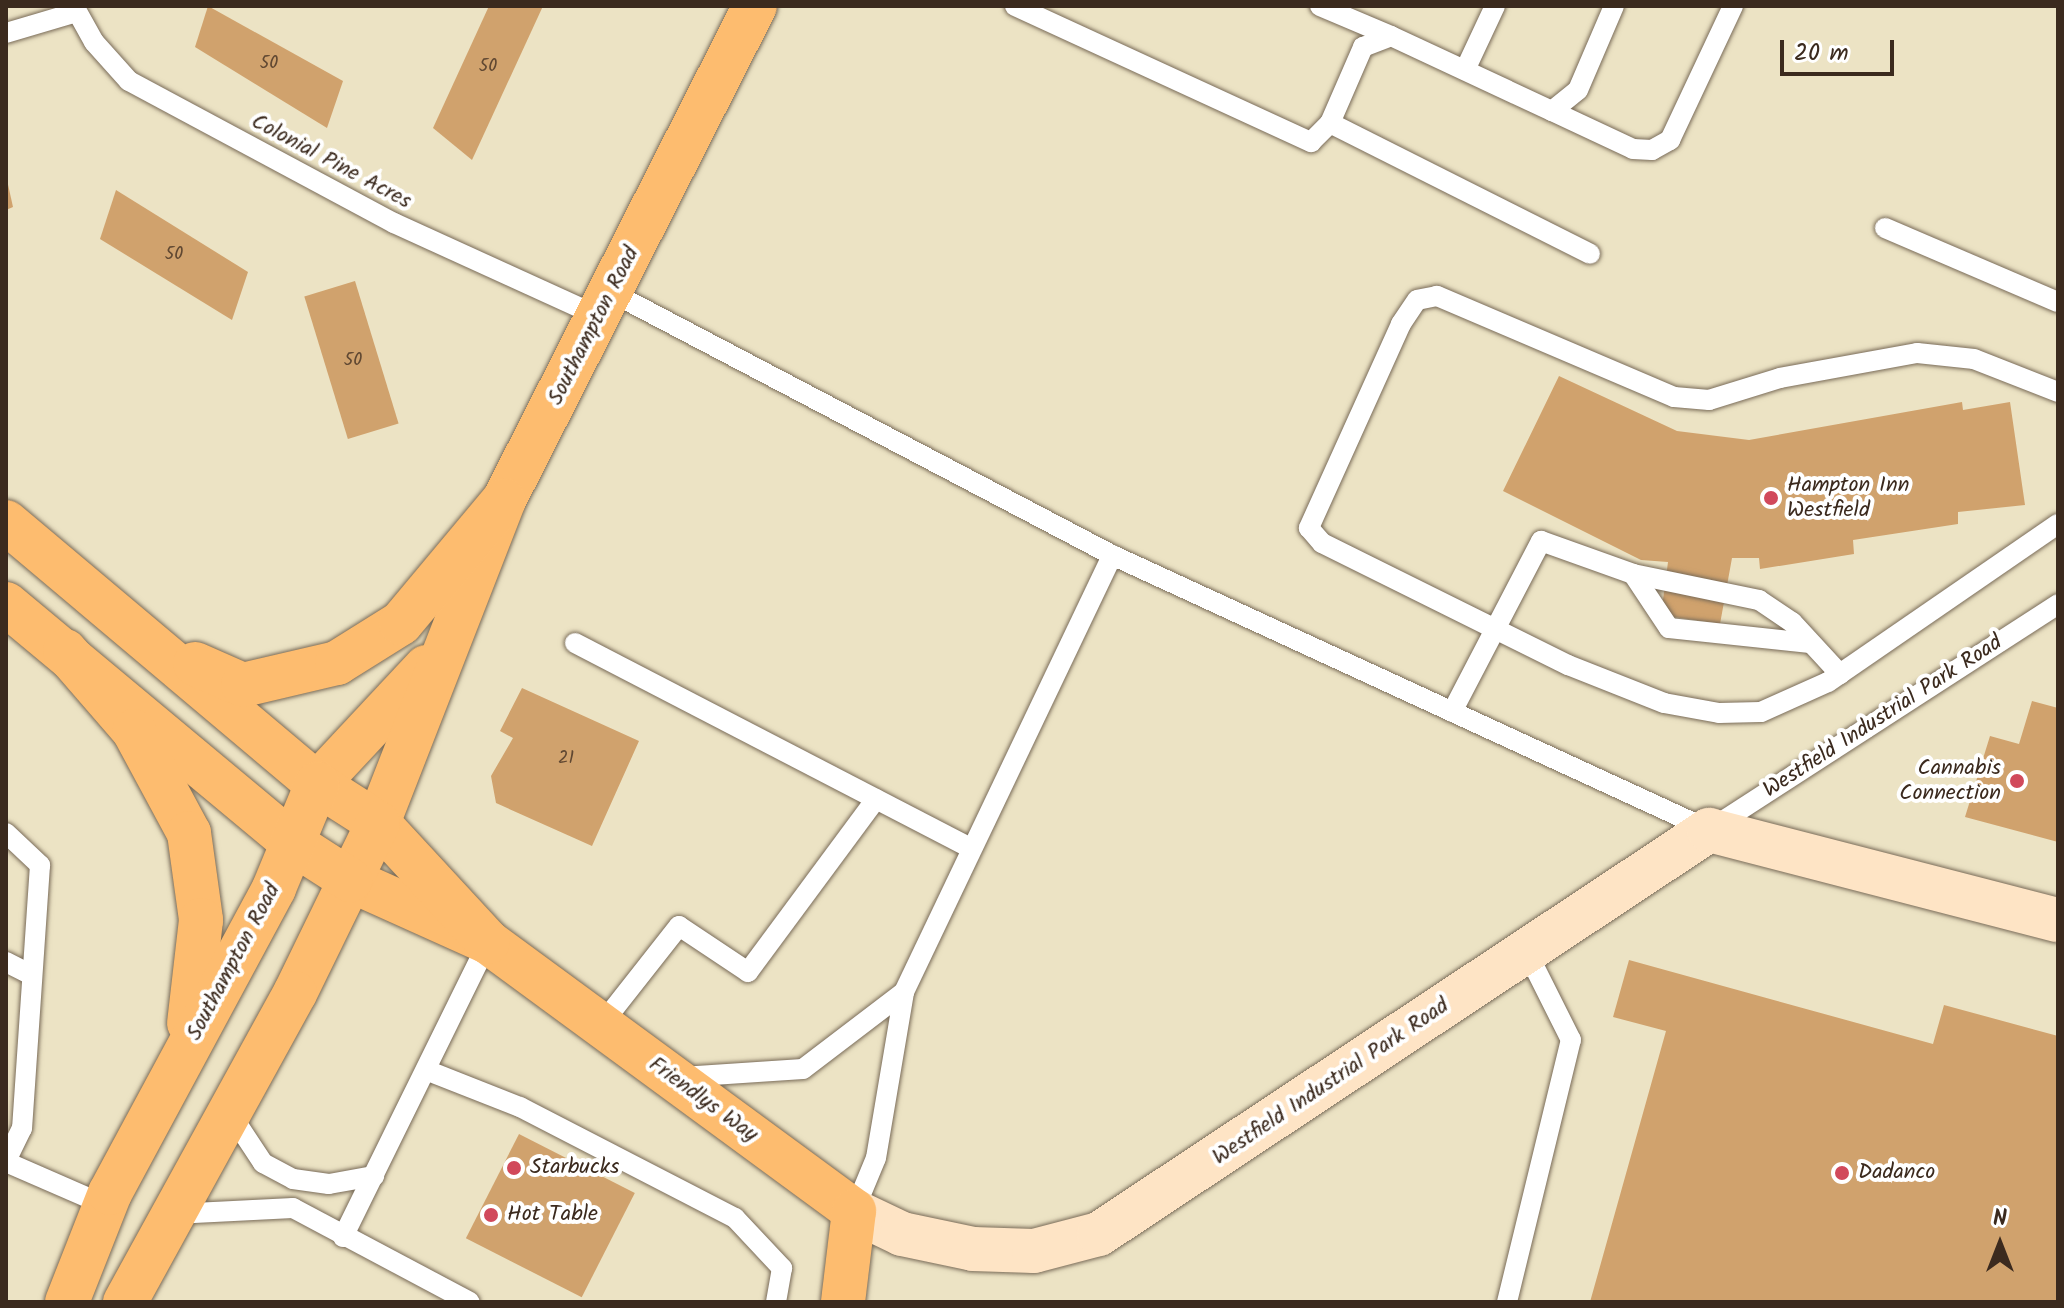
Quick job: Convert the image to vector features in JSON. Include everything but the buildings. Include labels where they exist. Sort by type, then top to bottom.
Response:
[{"type":"main road","name":"Southampton Road","points":[[125,1302],[230,1113],[378,823],[441,650],[504,500],[755,6]]},
{"type":"main road","points":[[6,522],[142,638],[243,685],[313,673],[401,623],[504,500]]},
{"type":"main road","points":[[6,604],[65,651],[134,731],[189,833],[201,939],[180,1063]]},
{"type":"main road","name":"Friendlys Way","points":[[142,638],[317,784],[378,823],[488,942],[854,1211]]},
{"type":"main road","name":"Southampton Road","points":[[67,1302],[105,1205],[294,844],[317,784],[441,650]]},
{"type":"main road","name":"Friendlys Way","points":[[65,651],[294,844],[350,880],[488,942]]},
{"type":"main road","points":[[843,1302],[854,1211]]},
{"type":"street","points":[[1709,830],[2058,920]]},
{"type":"street","name":"Westfield Industrial Park Road","points":[[927,1241],[1025,1251],[1099,1234],[1709,830]]},
{"type":"street","name":"Friendlys Way","points":[[854,1211],[927,1241]]},
{"type":"lane","points":[[1015,6],[1311,142],[1330,123],[1363,47],[1391,36]]},
{"type":"lane","points":[[1320,6],[1633,149],[1652,150],[1670,140],[1733,6]]},
{"type":"lane","points":[[1465,70],[1495,6]]},
{"type":"lane","points":[[1552,111],[1578,90],[1614,6]]},
{"type":"lane","name":"Colonial Pine Acres","points":[[76,9],[129,81],[394,223],[605,304],[1112,555],[1709,830]]},
{"type":"lane","points":[[6,33],[76,9]]},
{"type":"lane","points":[[1330,123],[1590,254]]},
{"type":"lane","points":[[1885,228],[2058,302]]},
{"type":"lane","points":[[2058,392],[1974,359],[1917,353],[1780,378],[1722,397],[1674,397],[1437,296],[1417,300],[1309,528],[1322,543],[1494,628],[1664,703],[1719,713],[1761,712],[1840,674],[2058,524]]},
{"type":"lane","points":[[1452,712],[1541,541],[1633,574],[1737,591],[1778,610],[1840,674]]},
{"type":"lane","points":[[854,1211],[876,1158],[904,992],[1112,555]]},
{"type":"lane","points":[[1633,574],[1669,628],[1810,643]]},
{"type":"lane","name":"Westfield Industrial Park Road","points":[[1709,830],[2058,604]]},
{"type":"lane","points":[[575,643],[970,848]]},
{"type":"lane","points":[[601,1025],[679,926],[748,972],[876,799]]},
{"type":"lane","points":[[6,833],[40,865],[32,975],[14,1124],[6,1162],[105,1205]]},
{"type":"lane","points":[[343,1237],[488,942]]},
{"type":"lane","points":[[1507,1302],[1571,1040],[1526,950]]},
{"type":"lane","points":[[6,962],[32,975]]},
{"type":"lane","points":[[673,1078],[803,1069],[904,992]]},
{"type":"lane","points":[[426,1070],[520,1107],[735,1218],[782,1268],[776,1302]]},
{"type":"lane","points":[[6,1112],[14,1124]]},
{"type":"lane","points":[[230,1113],[263,1163],[293,1179],[329,1184],[374,1176]]},
{"type":"lane","points":[[174,1214],[293,1208],[470,1302]]},
{"type":"place","name":"Hampton Inn Westfield","points":[[1771,498]]},
{"type":"place","name":"Cannabis Connection","points":[[2017,781]]},
{"type":"place","name":"Starbucks","points":[[514,1168]]},
{"type":"place","name":"Dadanco","points":[[1842,1173]]},
{"type":"place","name":"Hot Table","points":[[491,1215]]}]
